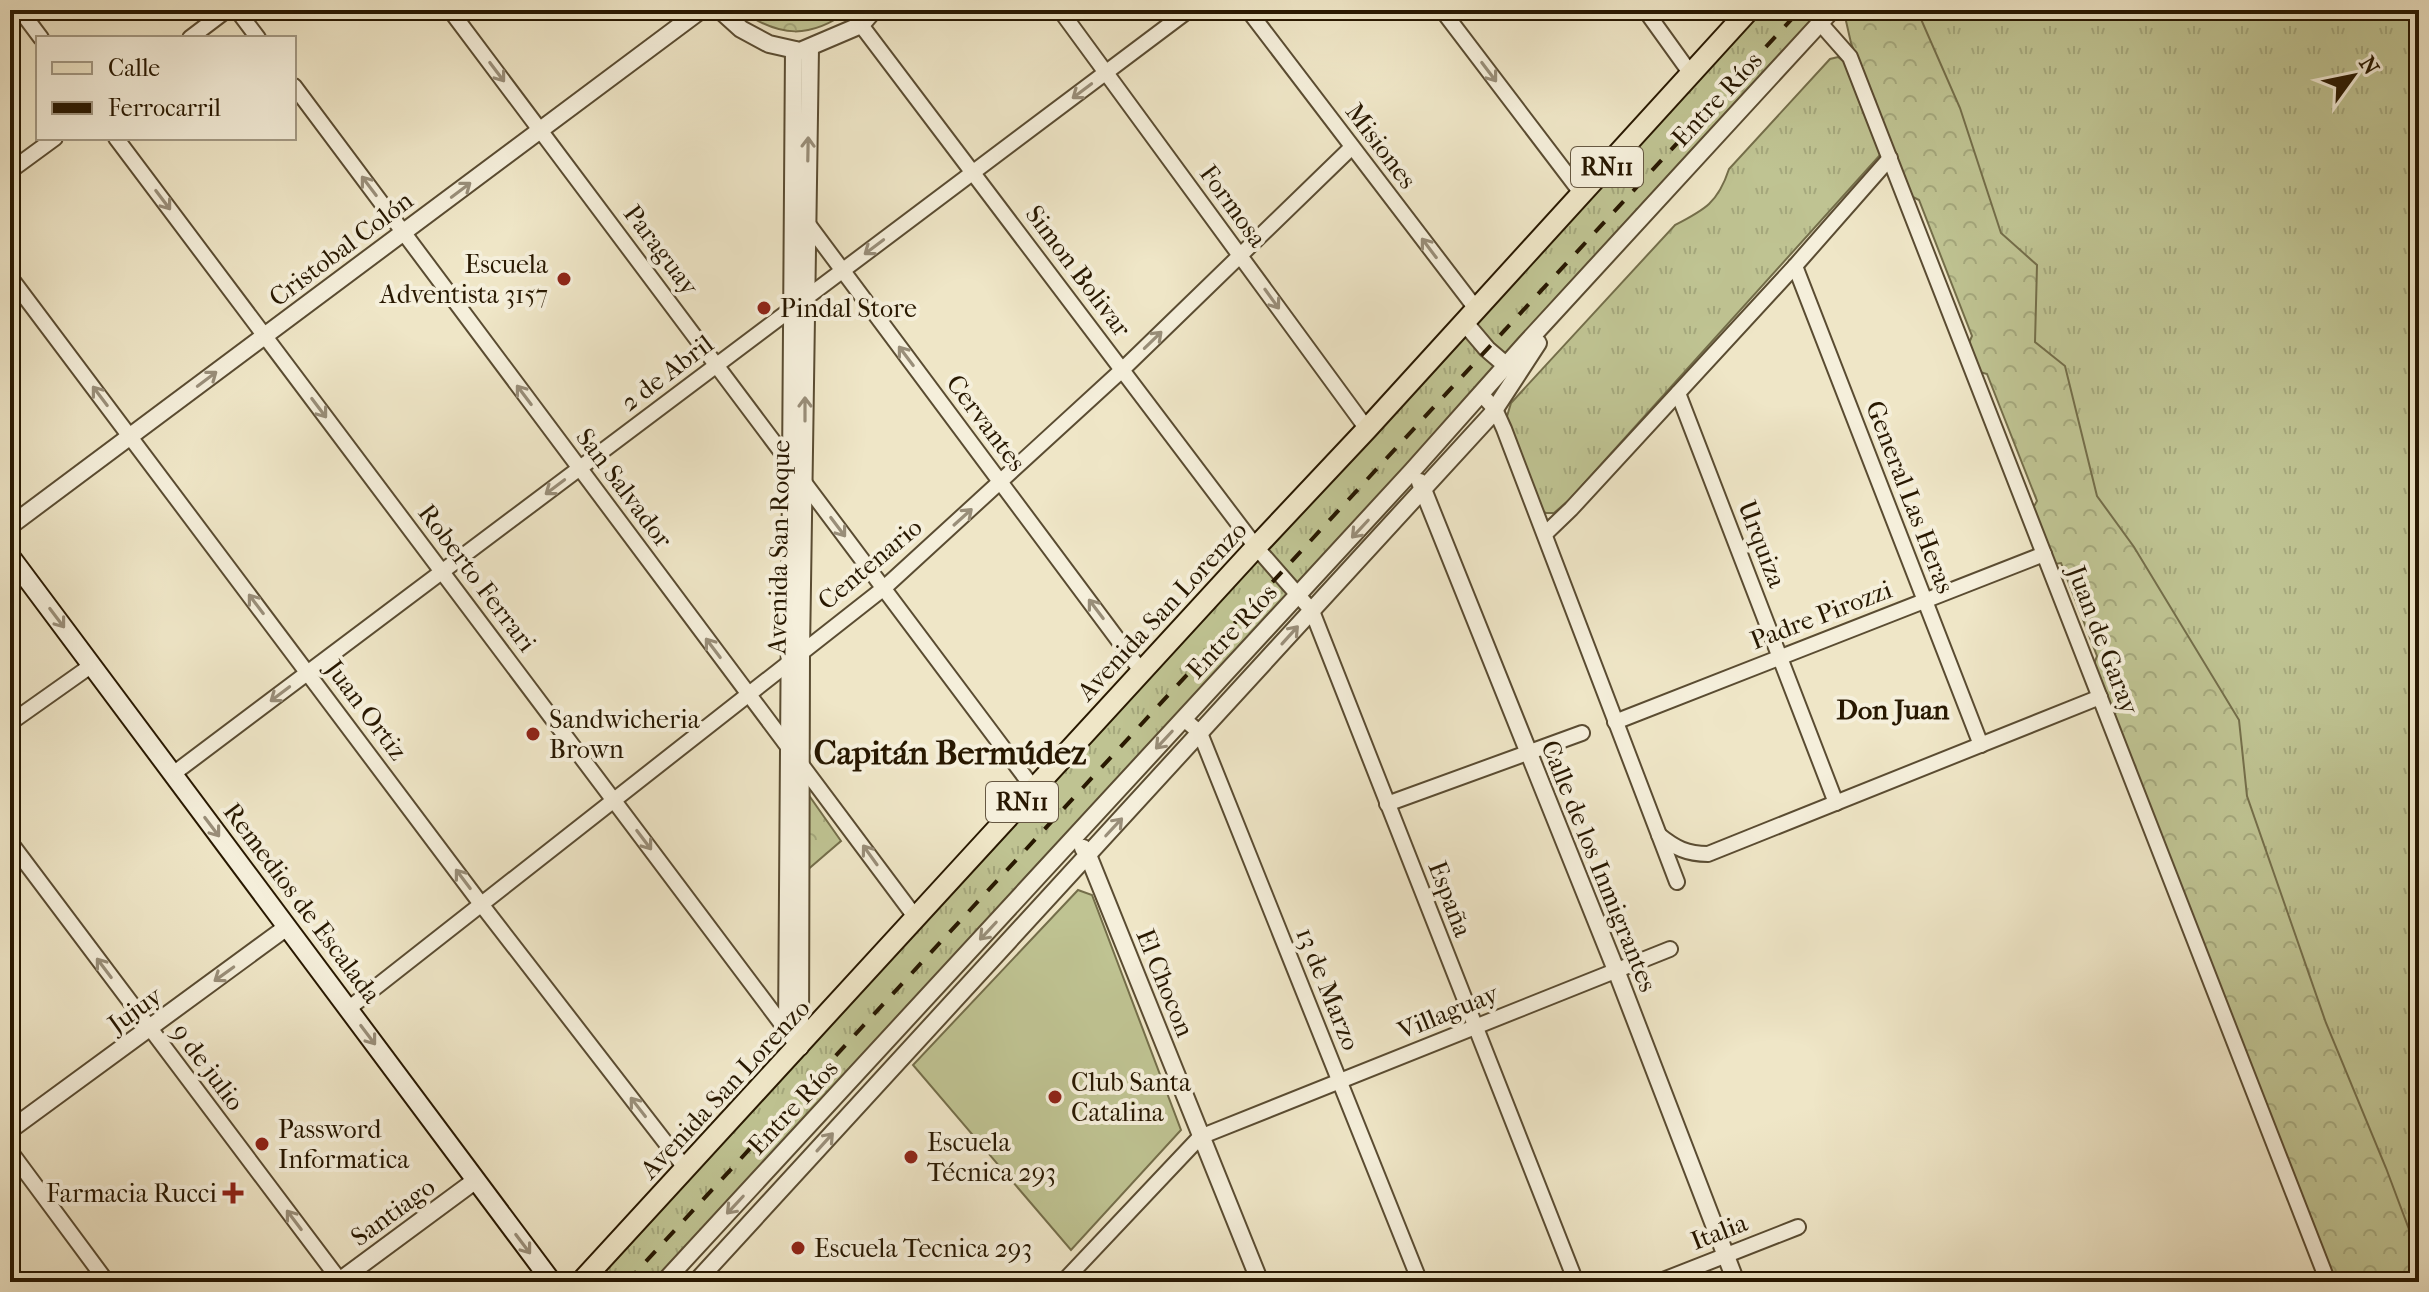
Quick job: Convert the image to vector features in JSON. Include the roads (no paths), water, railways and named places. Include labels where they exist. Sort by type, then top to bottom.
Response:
[{"type":"main road","name":"Avenida San Lorenzo","points":[[581,1282],[686,1169],[794,1039],[916,918],[1749,10]]},
{"type":"main road","name":"Remedios de Escalada","points":[[10,556],[552,1282]]},
{"type":"street","points":[[20,10],[40,36]]},
{"type":"street","points":[[193,36],[227,10]]},
{"type":"street","points":[[237,10],[256,36]]},
{"type":"street","name":"Paraguay","points":[[450,10],[1034,789]]},
{"type":"street","name":"Cristobal Colón","points":[[10,526],[701,10]]},
{"type":"street","points":[[720,10],[741,29],[769,44],[802,49],[861,25],[874,10]]},
{"type":"street","name":"Formosa","points":[[1060,10],[1367,429]]},
{"type":"street","name":"2 de Abril","points":[[173,774],[1189,10]]},
{"type":"street","name":"Misiones","points":[[1248,10],[1352,147],[1471,316]]},
{"type":"street","points":[[1442,10],[1582,194]]},
{"type":"street","points":[[1645,10],[1691,74]]},
{"type":"street","name":"Entre Ríos","points":[[664,1282],[1482,395],[1512,370],[1826,21],[1846,10]]},
{"type":"street","name":"Juan de Garay","points":[[1826,21],[1850,57],[2328,1282]]},
{"type":"street","name":"Simon Bolivar","points":[[861,25],[1256,547]]},
{"type":"street","name":"Avenida San Roque","points":[[794,1039],[795,657],[790,463],[791,309],[792,204],[802,49]]},
{"type":"street","name":"Avenida San Roque","points":[[795,657],[805,483],[806,222],[802,49]]},
{"type":"street","name":"San Salvador","points":[[296,89],[916,918]]},
{"type":"street","points":[[10,171],[52,140]]},
{"type":"street","name":"Roberto Ferrari","points":[[118,140],[794,1039]]},
{"type":"street","name":"Centenario","points":[[348,1009],[884,588],[1122,370],[1352,147]]},
{"type":"street","points":[[1545,534],[1795,266],[1890,158]]},
{"type":"street","name":"Cervantes","points":[[792,204],[1142,672]]},
{"type":"street","name":"General Las Heras","points":[[1795,266],[1981,745]]},
{"type":"street","name":"Juan Ortiz","points":[[10,277],[481,904],[686,1169]]},
{"type":"street","points":[[1471,316],[1487,349],[1512,370]]},
{"type":"street","name":"Entre Ríos","points":[[696,1282],[1424,489],[1495,409],[1512,370]]},
{"type":"street","name":"Urquiza","points":[[1678,393],[1836,803]]},
{"type":"street","points":[[1482,395],[1495,409],[1677,882]]},
{"type":"street","name":"Calle de los Inmigrantes","points":[[1412,471],[1424,489],[1616,970],[1736,1282]]},
{"type":"street","name":"España","points":[[1256,547],[1312,611],[1576,1282]]},
{"type":"street","name":"Padre Pirozzi","points":[[1615,722],[2044,554]]},
{"type":"street","points":[[10,723],[92,665]]},
{"type":"street","points":[[1658,835],[1675,848],[1690,854],[1708,854],[2100,697]]},
{"type":"street","name":"13 de Marzo","points":[[1184,719],[1200,733],[1420,1282]]},
{"type":"street","points":[[1387,804],[1582,733]]},
{"type":"street","name":"El Chocon","points":[[1074,838],[1088,855],[1258,1281]]},
{"type":"street","name":"9 de julio","points":[[10,842],[340,1281]]},
{"type":"street","name":"Jujuy","points":[[10,1130],[287,927]]},
{"type":"street","name":"Villaguay","points":[[1200,1137],[1670,949]]},
{"type":"street","points":[[898,1029],[915,1044]]},
{"type":"street","points":[[1063,1282],[1200,1137]]},
{"type":"street","points":[[10,1151],[107,1282]]},
{"type":"street","points":[[781,1155],[797,1172]]},
{"type":"street","name":"Santiago","points":[[340,1281],[476,1180]]},
{"type":"street","name":"Italia","points":[[1658,1282],[1798,1227]]},
{"type":"railway","points":[[627,1282],[1800,10]]},
{"type":"place","name":"Escuela Adventista 3157","points":[[564,279]]},
{"type":"place","name":"Pindal Store","points":[[764,308]]},
{"type":"place","name":"Sandwicheria Brown","points":[[533,734]]},
{"type":"place","name":"Club Santa Catalina","points":[[1055,1097]]},
{"type":"place","name":"Password Informatica","points":[[262,1144]]},
{"type":"place","name":"Escuela Técnica 293","points":[[911,1157]]},
{"type":"place","name":"Farmacia Rucci","points":[[233,1193]]},
{"type":"place","name":"Escuela Tecnica 293","points":[[798,1248]]},
{"type":"district","name":"Don Juan","points":[[1893,709]]},
{"type":"district","name":"Capitán Bermúdez","points":[[950,753]]}]
